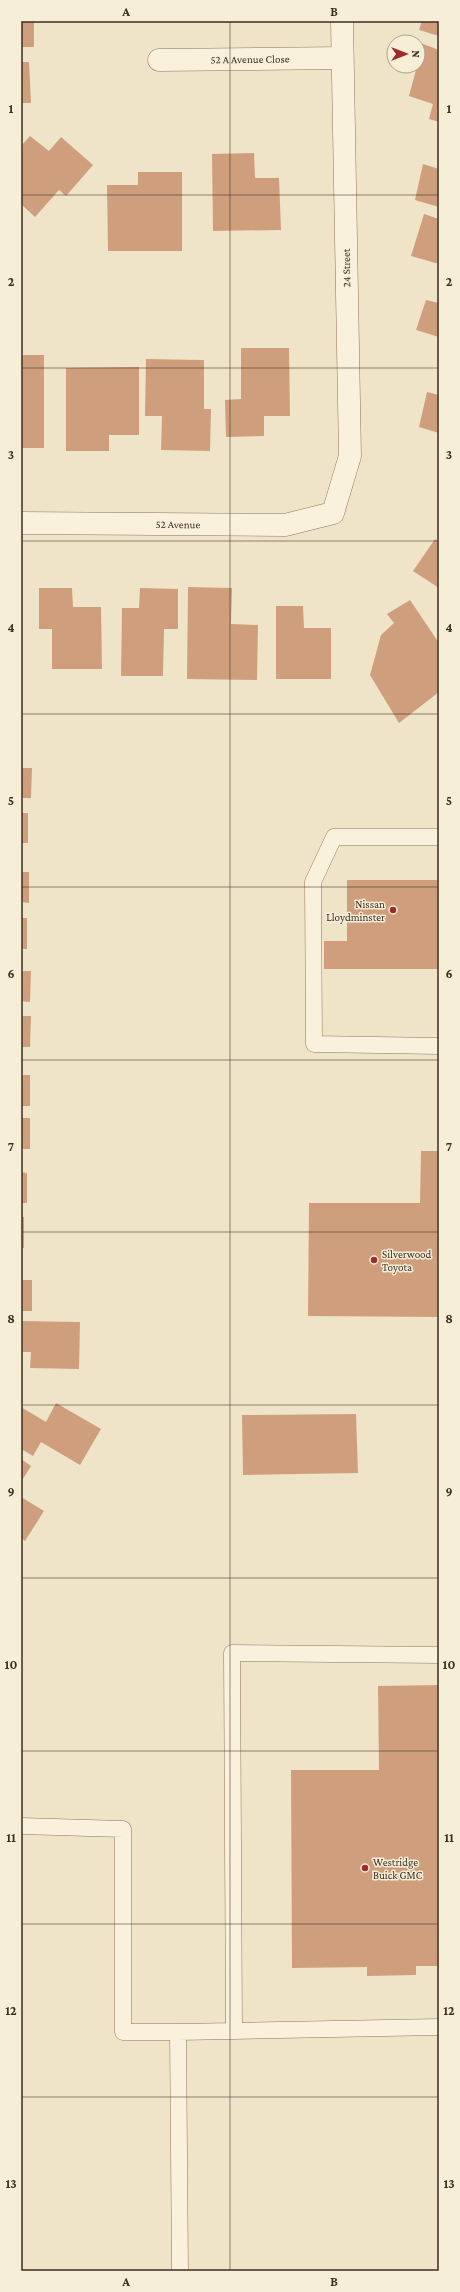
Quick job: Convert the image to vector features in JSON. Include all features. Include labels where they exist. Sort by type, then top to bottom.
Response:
[{"type":"street","name":"24 Street","points":[[333,513],[350,456],[342,21]]},
{"type":"street","name":"52 A Avenue Close","points":[[159,60],[342,58]]},
{"type":"street","name":"52 Avenue","points":[[21,523],[285,525],[333,513]]},
{"type":"lane","points":[[439,836],[334,837],[313,882],[314,1044],[439,1046]]},
{"type":"lane","points":[[234,2031],[232,1653],[439,1655]]},
{"type":"lane","points":[[21,1826],[123,1829],[123,2032],[439,2027]]},
{"type":"lane","points":[[178,2032],[180,2271]]},
{"type":"building","points":[[21,21],[34,21],[34,47],[21,47]]},
{"type":"building","points":[[422,21],[439,21],[439,36],[419,30]]},
{"type":"building","points":[[426,45],[439,50],[439,122],[429,119],[433,104],[409,96],[415,74],[426,74]]},
{"type":"building","points":[[21,62],[29,62],[31,103],[21,103]]},
{"type":"building","points":[[30,136],[49,151],[61,137],[93,165],[66,196],[59,190],[35,217],[21,204],[21,146]]},
{"type":"building","points":[[254,153],[255,178],[279,178],[281,230],[213,231],[212,154]]},
{"type":"building","points":[[423,164],[439,169],[439,207],[415,200]]},
{"type":"building","points":[[138,172],[182,172],[182,251],[108,251],[107,185],[138,185]]},
{"type":"building","points":[[424,214],[439,219],[439,264],[411,256]]},
{"type":"building","points":[[426,300],[439,303],[439,337],[416,330]]},
{"type":"building","points":[[241,348],[289,348],[290,416],[264,416],[264,436],[226,437],[225,400],[241,399]]},
{"type":"building","points":[[21,355],[44,355],[44,448],[21,448]]},
{"type":"building","points":[[146,359],[204,360],[204,409],[211,409],[210,451],[161,450],[162,416],[145,416]]},
{"type":"building","points":[[139,367],[139,435],[109,435],[109,451],[66,451],[66,368]]},
{"type":"building","points":[[427,392],[439,395],[439,433],[419,427]]},
{"type":"building","points":[[435,539],[439,542],[439,588],[413,571]]},
{"type":"building","points":[[188,587],[232,588],[231,624],[258,625],[257,680],[187,679]]},
{"type":"building","points":[[39,588],[72,588],[73,607],[101,607],[102,669],[52,669],[52,629],[39,629]]},
{"type":"building","points":[[140,588],[178,589],[178,629],[164,629],[163,676],[121,676],[122,608],[139,608]]},
{"type":"building","points":[[410,600],[439,643],[439,692],[399,723],[370,675],[381,635],[394,623],[387,614]]},
{"type":"building","points":[[276,606],[303,606],[304,628],[331,628],[331,679],[276,679]]},
{"type":"building","points":[[21,768],[32,768],[31,798],[21,798]]},
{"type":"building","points":[[21,813],[28,813],[28,843],[21,843]]},
{"type":"building","points":[[21,872],[29,872],[29,903],[21,902]]},
{"type":"building","name":"Nissan Lloydminster","points":[[347,880],[439,880],[439,969],[324,969],[324,941],[347,941]]},
{"type":"building","points":[[21,918],[27,918],[27,949],[21,949]]},
{"type":"building","points":[[21,971],[31,971],[30,1002],[21,1001]]},
{"type":"building","points":[[21,1016],[31,1016],[30,1047],[21,1047]]},
{"type":"building","points":[[21,1075],[30,1075],[30,1106],[21,1106]]},
{"type":"building","points":[[21,1118],[30,1118],[30,1149],[21,1149]]},
{"type":"building","name":"Silverwood Toyota","points":[[421,1151],[439,1151],[439,1317],[308,1316],[309,1203],[420,1203]]},
{"type":"building","points":[[21,1172],[27,1173],[27,1203],[21,1203]]},
{"type":"building","points":[[21,1217],[24,1217],[24,1248],[21,1248]]},
{"type":"building","points":[[21,1280],[32,1280],[32,1311],[21,1311]]},
{"type":"building","points":[[21,1321],[80,1322],[79,1369],[30,1368],[31,1352],[21,1352]]},
{"type":"building","points":[[56,1403],[101,1429],[80,1465],[41,1442],[33,1456],[21,1449],[21,1407],[46,1422]]},
{"type":"building","points":[[356,1414],[358,1473],[243,1475],[242,1415]]},
{"type":"building","points":[[21,1459],[31,1466],[21,1482]]},
{"type":"building","points":[[21,1497],[44,1511],[25,1541],[21,1538]]},
{"type":"building","name":"Westridge Buick GMC","points":[[439,1685],[439,1966],[416,1966],[416,1975],[367,1976],[367,1967],[292,1968],[291,1770],[379,1770],[378,1686]]},
{"type":"place","name":"Nissan Lloydminster","points":[[393,910]]},
{"type":"place","name":"Silverwood Toyota","points":[[374,1260]]},
{"type":"place","name":"Westridge Buick GMC","points":[[365,1868]]}]
